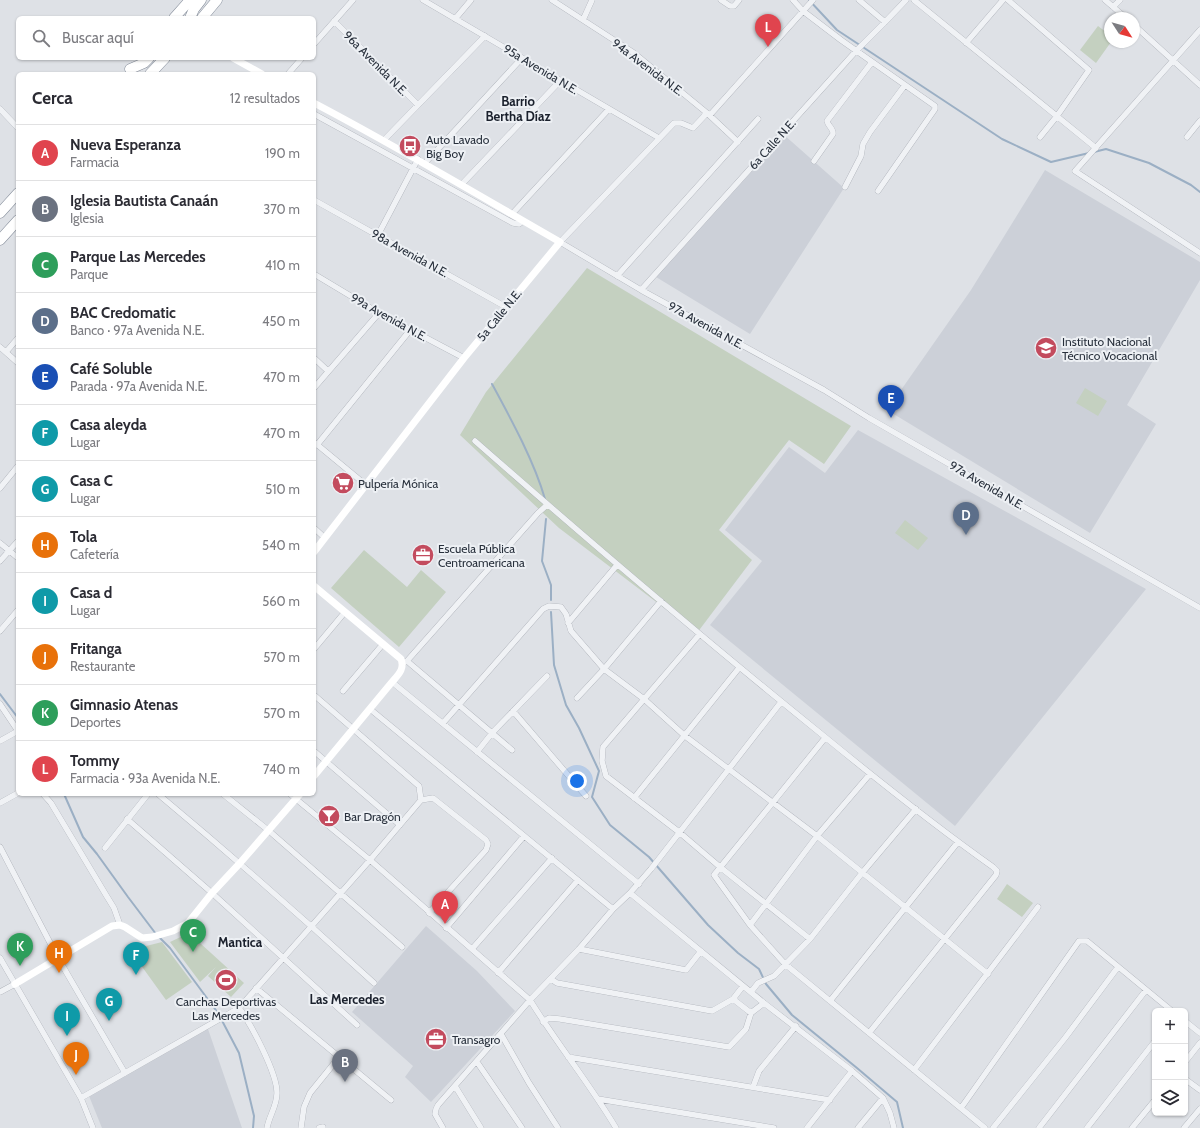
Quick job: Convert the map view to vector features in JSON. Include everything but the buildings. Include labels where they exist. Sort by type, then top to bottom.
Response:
[{"type":"highway","points":[[176,16],[190,0]]},
{"type":"highway","points":[[191,16],[201,0]]},
{"type":"highway","points":[[204,16],[216,1]]},
{"type":"highway","points":[[209,16],[216,1]]},
{"type":"highway","points":[[128,72],[138,60]]},
{"type":"highway","points":[[128,72],[147,60]]},
{"type":"highway","points":[[152,72],[163,60]]},
{"type":"highway","points":[[0,213],[16,195]]},
{"type":"highway","points":[[0,240],[16,222]]},
{"type":"street","points":[[316,42],[353,0]]},
{"type":"street","name":"95a Avenida N.E.","points":[[423,0],[659,138]]},
{"type":"street","points":[[456,19],[471,0]]},
{"type":"street","name":"94a Avenida N.E.","points":[[552,0],[634,53],[709,114],[738,142]]},
{"type":"street","points":[[583,20],[592,0]]},
{"type":"street","points":[[721,0],[730,6],[734,6],[739,0]]},
{"type":"street","points":[[793,0],[803,11],[856,51],[934,105],[935,108],[878,191]]},
{"type":"street","points":[[709,114],[813,0]]},
{"type":"street","points":[[859,0],[885,22]]},
{"type":"street","name":"6a Calle N.E.","points":[[641,290],[856,51],[906,0]]},
{"type":"street","points":[[914,0],[1096,148]]},
{"type":"street","points":[[966,43],[1004,0]]},
{"type":"street","points":[[1008,0],[1088,70],[1057,116],[1040,137]]},
{"type":"street","points":[[1105,0],[1118,12]]},
{"type":"street","points":[[1113,8],[1120,0]]},
{"type":"street","name":"96a Avenida N.E.","points":[[334,21],[418,105]]},
{"type":"street","points":[[1140,30],[1200,85]]},
{"type":"street","points":[[1200,30],[1075,171],[1200,253]]},
{"type":"street","points":[[384,140],[485,36]]},
{"type":"street","points":[[378,235],[414,169],[522,58]]},
{"type":"street","points":[[236,60],[253,72]]},
{"type":"street","points":[[290,72],[300,60]]},
{"type":"street","points":[[814,161],[833,134],[833,130],[827,121],[872,62]]},
{"type":"street","points":[[462,184],[560,81]]},
{"type":"street","points":[[845,187],[861,156],[863,144],[870,132],[905,85]]},
{"type":"street","name":"97a Avenida N.E.","points":[[316,104],[422,161],[641,290],[824,390],[869,418],[1200,608]]},
{"type":"street","points":[[0,109],[16,126]]},
{"type":"street","points":[[512,214],[609,109]]},
{"type":"street","name":"5a Calle N.E.","points":[[316,549],[464,358],[560,242],[659,138],[676,123],[693,128],[709,114]]},
{"type":"street","points":[[316,115],[513,224],[519,224],[522,221]]},
{"type":"street","points":[[617,276],[758,119]]},
{"type":"street","points":[[1187,137],[1200,121]]},
{"type":"street","name":"98a Avenida N.E.","points":[[316,201],[506,307]]},
{"type":"street","name":"99a Avenida N.E.","points":[[316,275],[378,312],[464,358]]},
{"type":"street","points":[[316,386],[378,312]]},
{"type":"street","points":[[366,486],[316,444],[411,329]]},
{"type":"street","points":[[6,352],[16,340]]},
{"type":"street","points":[[0,347],[16,361]]},
{"type":"street","points":[[316,360],[328,371]]},
{"type":"street","points":[[475,441],[547,505],[739,668],[870,774],[997,871],[996,875],[869,1033]]},
{"type":"street","points":[[0,488],[16,468]]},
{"type":"street","points":[[316,774],[392,682],[403,668],[405,662],[532,519],[547,505]]},
{"type":"street","points":[[316,530],[325,538]]},
{"type":"street","points":[[0,543],[16,556]]},
{"type":"street","points":[[0,561],[16,543]]},
{"type":"street","points":[[568,623],[618,565]]},
{"type":"street","points":[[316,588],[401,660],[459,704],[512,750]]},
{"type":"street","points":[[577,698],[604,669],[661,601]]},
{"type":"street","points":[[443,723],[543,609],[548,606],[561,607],[566,614],[570,632],[604,669],[644,699],[685,736],[817,836],[988,974]]},
{"type":"street","points":[[0,631],[16,612]]},
{"type":"street","points":[[316,647],[345,612]]},
{"type":"street","points":[[700,635],[603,747],[602,761],[606,776],[679,832],[810,939]]},
{"type":"street","points":[[343,691],[382,644]]},
{"type":"street","points":[[634,798],[739,668]]},
{"type":"street","points":[[477,752],[492,733],[547,676]]},
{"type":"street","points":[[392,682],[639,884]]},
{"type":"street","points":[[316,697],[419,786],[421,800]]},
{"type":"street","points":[[443,1128],[435,1114],[436,1109],[530,1000],[579,949],[613,909],[639,884],[781,702]]},
{"type":"street","points":[[0,704],[16,728]]},
{"type":"street","points":[[370,709],[613,909]]},
{"type":"street","points":[[513,711],[586,796]]},
{"type":"street","points":[[0,741],[16,732]]},
{"type":"street","points":[[825,738],[714,875],[750,925],[785,964],[985,1128]]},
{"type":"street","points":[[316,753],[400,825]]},
{"type":"street","points":[[750,925],[817,836],[870,774]]},
{"type":"street","points":[[0,803],[16,794]]},
{"type":"street","points":[[45,796],[51,803],[110,902],[120,925],[142,938],[162,935],[188,923],[212,892],[240,863],[298,797],[530,1000],[543,1022],[598,1099],[616,1128]]},
{"type":"street","points":[[105,848],[146,796]]},
{"type":"street","points":[[160,796],[312,926],[374,983]]},
{"type":"street","points":[[226,796],[268,830],[402,947]]},
{"type":"street","points":[[81,1098],[215,1020],[239,1008],[421,800],[433,798],[486,840],[488,844],[486,850],[429,913]]},
{"type":"street","points":[[751,992],[758,983],[774,976],[810,939],[862,873],[916,809]]},
{"type":"street","points":[[127,819],[212,892],[357,1025]]},
{"type":"street","points":[[446,928],[524,836]]},
{"type":"street","points":[[830,1001],[958,842]]},
{"type":"street","points":[[0,847],[58,958],[125,1073]]},
{"type":"street","points":[[472,949],[552,858]]},
{"type":"street","points":[[498,973],[578,880]]},
{"type":"street","points":[[630,893],[764,1003],[796,1026],[852,1071],[883,1098],[890,1113],[894,1128]]},
{"type":"street","points":[[914,1070],[1038,907]]},
{"type":"street","points":[[0,992],[112,926],[120,925]]},
{"type":"street","points":[[961,1108],[1079,941],[1087,941],[1168,1008]]},
{"type":"street","points":[[579,949],[686,970],[701,951]]},
{"type":"street","points":[[0,958],[81,1098],[93,1128]]},
{"type":"street","points":[[993,1128],[1065,1038],[1118,967]]},
{"type":"street","points":[[551,979],[557,983],[712,1011],[733,999],[744,986]]},
{"type":"street","points":[[256,988],[340,1056],[391,1100]]},
{"type":"street","points":[[1039,1128],[1146,990]]},
{"type":"street","points":[[733,999],[751,1012]]},
{"type":"street","points":[[543,1022],[549,1018],[560,1019],[729,1047],[746,1028],[751,1012],[764,1003]]},
{"type":"street","points":[[239,1008],[254,1033],[267,1061],[277,1092],[275,1105],[268,1119],[267,1128]]},
{"type":"street","points":[[1188,1023],[1200,1033]]},
{"type":"street","points":[[753,1087],[759,1071],[796,1026]]},
{"type":"street","points":[[501,1034],[529,1083],[558,1128]]},
{"type":"street","points":[[1188,1058],[1200,1043]]},
{"type":"street","points":[[1087,1128],[1153,1044]]},
{"type":"street","points":[[301,1128],[304,1107],[310,1093],[340,1056]]},
{"type":"street","points":[[568,1057],[830,1100]]},
{"type":"street","points":[[477,1062],[522,1128]]},
{"type":"street","points":[[807,1128],[852,1071]]},
{"type":"street","points":[[1188,1080],[1200,1090]]},
{"type":"street","points":[[455,1086],[481,1128]]},
{"type":"street","points":[[858,1128],[883,1098]]},
{"type":"street","points":[[598,1099],[774,1128]]},
{"type":"street","points":[[1132,1128],[1152,1104]]},
{"type":"street","points":[[1184,1128],[1200,1109]]},
{"type":"shaded area","points":[[783,134],[844,188],[750,334],[656,277]]},
{"type":"shaded area","name":"Instituto Nacional Técnico Vocacional","points":[[1045,170],[1200,262],[1200,280],[1127,405],[1156,424],[1090,533],[887,410],[971,290]]},
{"type":"shaded area","points":[[858,430],[1146,589],[955,826],[710,625],[762,561],[725,530],[789,447],[825,473]]},
{"type":"shaded area","name":"Transagro","points":[[426,926],[477,971],[515,1011],[431,1102],[405,1077],[413,1066],[352,1012]]},
{"type":"shaded area","points":[[208,1029],[242,1128],[102,1128],[89,1096]]},
{"type":"green space","points":[[1098,26],[1104,30],[1104,48],[1107,48],[1096,63],[1080,50]]},
{"type":"green space","points":[[587,268],[851,426],[824,464],[789,440],[719,530],[752,560],[697,633],[559,528],[460,435],[486,392]]},
{"type":"green space","points":[[1085,388],[1107,401],[1098,416],[1076,403]]},
{"type":"green space","points":[[905,520],[928,538],[918,550],[895,533]]},
{"type":"green space","points":[[364,550],[407,587],[421,570],[446,592],[399,647],[331,588]]},
{"type":"green space","points":[[1007,884],[1033,903],[1022,917],[997,899]]},
{"type":"green space","points":[[189,933],[244,983],[231,997],[208,976],[216,967],[200,982],[170,942]]},
{"type":"green space","points":[[162,942],[192,982],[166,1000],[130,950]]},
{"type":"waterway","points":[[809,0],[837,30],[1002,139],[1051,162],[1089,153]]},
{"type":"waterway","points":[[1094,152],[1106,149],[1149,163],[1191,185],[1200,192]]},
{"type":"waterway","points":[[492,384],[535,470],[545,499]]},
{"type":"waterway","points":[[546,519],[542,561],[551,585],[551,600]]},
{"type":"waterway","points":[[551,612],[554,665],[566,705],[579,728],[599,771],[592,797],[610,825],[649,857],[708,925],[738,953],[759,969],[766,984],[792,1015],[897,1102],[903,1128]]},
{"type":"waterway","points":[[0,694],[16,715]]},
{"type":"waterway","points":[[65,796],[83,837],[156,934]]},
{"type":"waterway","points":[[159,937],[170,948],[218,1013],[239,1053],[254,1116],[253,1128]]},
{"type":"place","name":"Tommy","points":[[768,47]]},
{"type":"place","name":"Auto Lavado Big Boy","points":[[410,146]]},
{"type":"place","name":"Instituto Nacional Técnico Vocacional","points":[[1046,348]]},
{"type":"place","name":"Café Soluble","points":[[891,418]]},
{"type":"place","name":"Pulpería Mónica","points":[[343,483]]},
{"type":"place","name":"BAC Credomatic","points":[[966,535]]},
{"type":"place","name":"Escuela Pública Centroamericana","points":[[423,555]]},
{"type":"place","name":"Bar Dragón","points":[[329,816]]},
{"type":"place","name":"Nueva Esperanza","points":[[445,924]]},
{"type":"place","name":"Parque Las Mercedes","points":[[193,952]]},
{"type":"place","name":"Gimnasio Atenas","points":[[20,966]]},
{"type":"place","name":"Tola","points":[[59,973]]},
{"type":"place","name":"Casa aleyda","points":[[136,975]]},
{"type":"place","name":"Canchas Deportivas Las Mercedes","points":[[226,980]]},
{"type":"place","name":"Casa C","points":[[109,1021]]},
{"type":"place","name":"Casa d","points":[[67,1036]]},
{"type":"place","name":"Transagro","points":[[436,1039]]},
{"type":"place","name":"Fritanga","points":[[76,1075]]},
{"type":"place","name":"Iglesia Bautista Canaán","points":[[345,1082]]},
{"type":"district","name":"Barrio Bertha Díaz","points":[[518,108]]},
{"type":"district","name":"Mantica","points":[[240,942]]},
{"type":"district","name":"Las Mercedes","points":[[347,999]]}]
